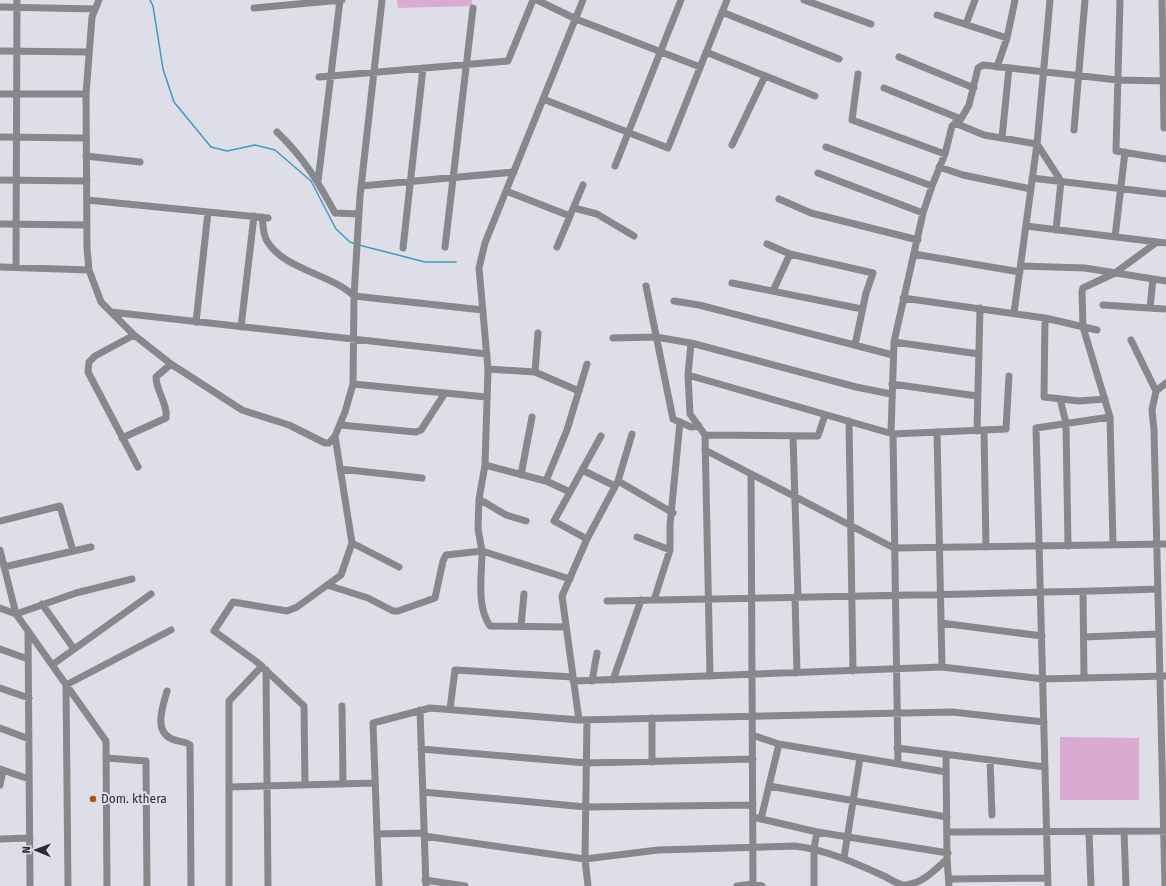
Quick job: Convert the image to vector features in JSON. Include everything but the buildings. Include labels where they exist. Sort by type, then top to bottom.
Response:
[{"type":"street","points":[[99,0],[92,17],[89,52],[86,94],[86,156],[89,270],[101,302],[134,335],[170,364],[242,410],[289,425],[325,444],[329,443],[335,436],[353,384],[354,296],[361,186],[382,0]]},
{"type":"street","points":[[254,8],[340,0],[318,181]]},
{"type":"street","points":[[319,77],[508,61],[533,0]]},
{"type":"street","points":[[537,0],[576,19],[700,67]]},
{"type":"street","points":[[566,627],[490,626],[485,619],[482,607],[482,551],[478,529],[479,499],[485,465],[488,369],[479,268],[485,243],[583,0]]},
{"type":"street","points":[[615,166],[681,0]]},
{"type":"street","points":[[543,98],[668,148],[727,0]]},
{"type":"street","points":[[804,0],[871,24]]},
{"type":"street","points":[[966,24],[975,0]]},
{"type":"street","points":[[997,67],[1007,38],[1015,0]]},
{"type":"street","points":[[1014,313],[1037,144],[1050,0]]},
{"type":"street","points":[[1074,130],[1084,0]]},
{"type":"street","points":[[1120,0],[1116,150],[1166,159]]},
{"type":"street","points":[[1162,0],[1165,81],[1164,128]]},
{"type":"street","points":[[0,7],[17,4],[95,9]]},
{"type":"street","points":[[16,268],[17,4]]},
{"type":"street","points":[[445,248],[473,8]]},
{"type":"street","points":[[722,12],[839,60]]},
{"type":"street","points":[[937,15],[1007,38]]},
{"type":"street","points":[[0,51],[89,52]]},
{"type":"street","points":[[706,52],[815,96]]},
{"type":"street","points":[[899,57],[974,88]]},
{"type":"street","points":[[898,764],[891,394],[894,342],[923,213],[944,154],[952,126],[958,121],[969,105],[978,68],[980,66],[1118,80],[1165,81]]},
{"type":"street","points":[[403,248],[423,68]]},
{"type":"street","points":[[1002,138],[1009,68]]},
{"type":"street","points":[[858,74],[852,120],[944,154]]},
{"type":"street","points":[[732,145],[765,76]]},
{"type":"street","points":[[884,88],[958,121],[984,135],[1037,144],[1061,181],[1056,230]]},
{"type":"street","points":[[0,94],[86,94]]},
{"type":"street","points":[[277,132],[298,152],[318,181],[335,213],[359,214]]},
{"type":"street","points":[[0,137],[86,138]]},
{"type":"street","points":[[826,147],[932,186]]},
{"type":"street","points":[[1115,237],[1125,152]]},
{"type":"street","points":[[86,156],[140,162]]},
{"type":"street","points":[[939,167],[963,175],[1031,189]]},
{"type":"street","points":[[361,186],[514,172]]},
{"type":"street","points":[[818,173],[923,213]]},
{"type":"street","points":[[1032,178],[1166,194]]},
{"type":"street","points":[[0,180],[87,181]]},
{"type":"street","points":[[557,247],[584,185]]},
{"type":"street","points":[[506,191],[570,216]]},
{"type":"street","points":[[779,199],[811,213],[918,240]]},
{"type":"street","points":[[87,200],[262,217]]},
{"type":"street","points":[[574,208],[597,214],[634,236]]},
{"type":"street","points":[[196,322],[208,212]]},
{"type":"street","points":[[262,217],[266,240],[271,247],[291,262],[339,284],[354,296],[483,310]]},
{"type":"street","points":[[241,327],[262,217]]},
{"type":"street","points":[[0,224],[87,225]]},
{"type":"street","points":[[1026,226],[1166,243]]},
{"type":"street","points":[[1113,545],[1110,417],[1083,327],[1083,288],[1115,273],[1157,242]]},
{"type":"street","points":[[767,244],[790,254],[873,273],[862,309],[855,345]]},
{"type":"street","points":[[773,291],[790,254]]},
{"type":"street","points":[[914,254],[1020,269],[1085,268],[1166,281]]},
{"type":"street","points":[[0,267],[89,270]]},
{"type":"street","points":[[1150,308],[1153,279]]},
{"type":"street","points":[[732,282],[862,309]]},
{"type":"street","points":[[646,286],[673,419],[691,427],[699,426]]},
{"type":"street","points":[[903,298],[1045,318],[1097,330]]},
{"type":"street","points":[[674,301],[699,305],[893,355]]},
{"type":"street","points":[[1103,305],[1164,308]]},
{"type":"street","points":[[980,308],[977,396],[986,547]]},
{"type":"street","points":[[111,312],[487,354]]},
{"type":"street","points":[[1045,318],[1044,397],[1079,401],[1105,399]]},
{"type":"street","points":[[535,372],[538,333]]},
{"type":"street","points":[[134,335],[95,356],[89,362],[88,372],[138,467]]},
{"type":"street","points":[[613,338],[656,337],[691,343],[856,387],[891,394]]},
{"type":"street","points":[[1131,340],[1156,391],[1152,410],[1154,430],[1159,634],[1163,676],[1165,886]]},
{"type":"street","points":[[894,342],[979,354]]},
{"type":"street","points":[[691,343],[688,375],[690,414],[705,435],[706,450],[710,676]]},
{"type":"street","points":[[122,438],[166,418],[167,413],[156,386],[156,377],[170,364]]},
{"type":"street","points":[[546,481],[567,430],[587,364]]},
{"type":"street","points":[[488,369],[535,372],[579,391]]},
{"type":"street","points":[[688,375],[892,434],[1006,430],[1009,376]]},
{"type":"street","points":[[1156,391],[1166,383]]},
{"type":"street","points":[[353,384],[486,397]]},
{"type":"street","points":[[892,384],[977,396]]},
{"type":"street","points":[[340,425],[416,432],[421,430],[445,393]]},
{"type":"street","points":[[1060,399],[1066,423],[1068,546]]},
{"type":"street","points":[[705,435],[818,436],[825,414]]},
{"type":"street","points":[[521,474],[532,417]]},
{"type":"street","points":[[1048,886],[1036,428],[1110,417]]},
{"type":"street","points":[[654,600],[670,550],[670,525],[673,513],[680,422]]},
{"type":"street","points":[[849,422],[853,670]]},
{"type":"street","points":[[937,432],[942,667]]},
{"type":"street","points":[[579,720],[562,596],[587,539],[617,484],[632,434]]},
{"type":"street","points":[[305,785],[304,706],[264,668],[214,631],[233,602],[286,610],[297,607],[341,575],[352,543],[335,436]]},
{"type":"street","points":[[587,539],[554,521],[601,436]]},
{"type":"street","points":[[793,436],[797,673]]},
{"type":"street","points":[[706,450],[894,548],[1166,544]]},
{"type":"street","points":[[485,465],[546,481],[570,492]]},
{"type":"street","points":[[340,470],[422,478]]},
{"type":"street","points":[[582,470],[617,484],[673,513]]},
{"type":"street","points":[[752,474],[753,884]]},
{"type":"street","points":[[479,499],[506,515],[526,521]]},
{"type":"street","points":[[0,521],[60,506],[73,551]]},
{"type":"street","points":[[637,537],[670,550]]},
{"type":"street","points":[[352,543],[399,567]]},
{"type":"street","points":[[4,567],[91,546]]},
{"type":"street","points":[[0,550],[16,614],[106,740],[107,886]]},
{"type":"street","points":[[327,585],[368,598],[393,611],[398,611],[435,598],[442,561],[446,555],[482,551],[570,579]]},
{"type":"street","points":[[0,608],[16,614],[42,604],[132,579]]},
{"type":"street","points":[[607,601],[895,594],[1040,593],[1158,589]]},
{"type":"street","points":[[1083,592],[1084,678]]},
{"type":"street","points":[[52,665],[151,594]]},
{"type":"street","points":[[521,626],[524,594]]},
{"type":"street","points":[[613,680],[642,600]]},
{"type":"street","points":[[42,604],[74,650]]},
{"type":"street","points":[[941,623],[1042,636]]},
{"type":"street","points":[[66,684],[171,630]]},
{"type":"street","points":[[28,632],[30,886]]},
{"type":"street","points":[[1084,637],[1159,634]]},
{"type":"street","points":[[0,649],[28,659]]},
{"type":"street","points":[[592,681],[597,653]]},
{"type":"street","points":[[450,709],[454,670],[592,681],[942,667],[1043,679],[1163,676]]},
{"type":"street","points":[[264,668],[268,886]]},
{"type":"street","points":[[229,886],[229,701],[264,668]]},
{"type":"street","points":[[66,684],[68,886]]},
{"type":"street","points":[[0,688],[28,698]]},
{"type":"street","points":[[167,691],[161,716],[163,729],[171,739],[190,745],[191,886]]},
{"type":"street","points":[[342,706],[343,783]]},
{"type":"street","points":[[379,886],[373,723],[420,710],[430,708],[450,709],[579,720],[952,712],[1044,722]]},
{"type":"street","points":[[420,710],[425,883],[465,886]]},
{"type":"street","points":[[652,718],[652,762]]},
{"type":"street","points":[[587,720],[585,859],[588,886]]},
{"type":"street","points":[[0,728],[29,738]]},
{"type":"street","points":[[752,735],[779,744],[946,772]]},
{"type":"street","points":[[761,819],[779,744]]},
{"type":"street","points":[[897,748],[1046,767]]},
{"type":"street","points":[[421,749],[586,763],[753,759]]},
{"type":"street","points":[[946,754],[947,856],[949,883],[1047,878]]},
{"type":"street","points":[[106,758],[146,761],[147,886]]},
{"type":"street","points":[[844,858],[860,758]]},
{"type":"street","points":[[990,760],[992,815]]},
{"type":"street","points":[[0,785],[1,769],[29,780]]},
{"type":"street","points":[[229,787],[375,782]]},
{"type":"street","points":[[769,786],[947,817]]},
{"type":"street","points":[[422,792],[586,807],[753,805]]},
{"type":"street","points":[[753,817],[817,832],[947,856]]},
{"type":"street","points":[[1124,831],[1126,886]]},
{"type":"street","points":[[947,832],[1165,831]]},
{"type":"street","points":[[814,886],[814,849],[817,832]]},
{"type":"street","points":[[1089,832],[1090,886]]},
{"type":"street","points":[[377,834],[424,834],[585,859],[658,850],[753,846],[795,846],[814,849],[844,858],[904,886],[916,883],[925,878],[947,856]]},
{"type":"street","points":[[0,839],[30,838]]},
{"type":"street","points":[[737,886],[753,884],[762,886]]},
{"type":"shaded area","points":[[397,0],[472,0],[472,6],[398,8]]},
{"type":"shaded area","points":[[1060,737],[1139,738],[1139,800],[1060,800]]},
{"type":"waterway","points":[[150,0],[153,6],[163,69],[174,102],[211,147],[227,151],[255,145],[275,150],[311,181],[336,229],[350,242],[356,244]]},
{"type":"waterway","points":[[359,245],[425,262],[456,262]]},
{"type":"place","name":"Dom. kthera","points":[[93,799]]}]
